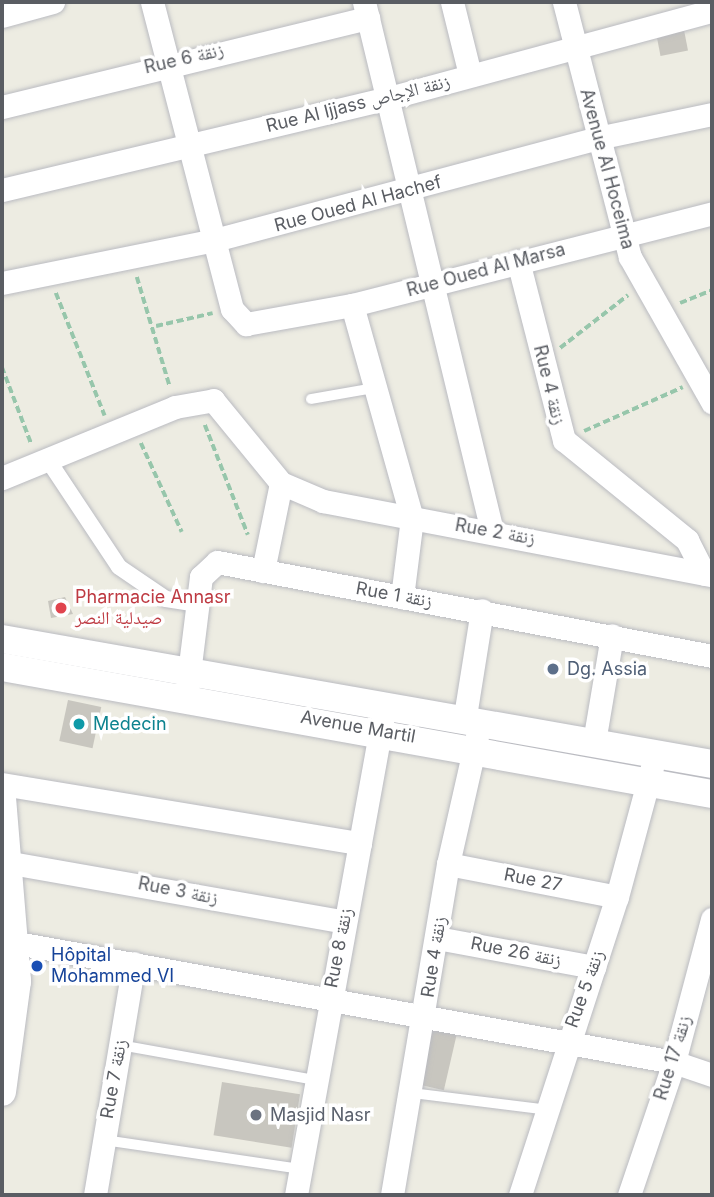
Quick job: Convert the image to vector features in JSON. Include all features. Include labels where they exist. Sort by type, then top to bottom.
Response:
[{"type":"street","points":[[2,16],[53,2]]},
{"type":"street","points":[[152,2],[232,309]]},
{"type":"street","points":[[452,2],[470,75]]},
{"type":"street","name":"Avenue Al Hoceima","points":[[564,2],[622,233],[643,283],[712,402]]},
{"type":"street","points":[[366,10],[385,99],[492,531]]},
{"type":"street","name":"Rue 6 زنقة","points":[[2,107],[366,10]]},
{"type":"street","name":"Rue Al Ijjass زنقة الإجاص","points":[[2,190],[385,99],[575,44],[661,11],[712,11]]},
{"type":"street","name":"Rue Oued Al Hachef","points":[[2,283],[215,240],[408,193],[598,138],[712,114]]},
{"type":"street","name":"Rue Oued Al Marsa","points":[[232,309],[241,321],[259,326],[352,305],[622,233],[712,213]]},
{"type":"street","name":"Rue 4 زنقة","points":[[517,261],[564,440],[680,534],[708,574]]},
{"type":"street","points":[[352,305],[412,518],[402,597]]},
{"type":"street","points":[[2,478],[185,404],[220,405],[281,483],[252,569]]},
{"type":"street","points":[[43,462],[119,567],[166,599],[197,604]]},
{"type":"street","name":"Rue 2 زنقة","points":[[281,483],[307,497],[708,574]]},
{"type":"street","name":"Rue 1 زنقة","points":[[186,696],[197,604],[207,566],[252,569],[482,610],[712,656]]},
{"type":"street","name":"Rue 4 زنقة","points":[[392,1195],[425,1019],[447,864],[474,750],[472,718],[482,610]]},
{"type":"street","points":[[594,742],[612,636]]},
{"type":"street","name":"Avenue Martil","points":[[2,639],[191,668],[712,764]]},
{"type":"street","name":"Avenue Martil","points":[[2,667],[380,730],[712,794]]},
{"type":"street","name":"Rue 8 زنقة","points":[[296,1195],[329,998],[360,843],[384,702]]},
{"type":"street","name":"Rue 5 زنقة","points":[[520,1195],[548,1110],[565,1043],[617,897],[656,754]]},
{"type":"street","points":[[2,784],[360,843]]},
{"type":"street","points":[[2,1092],[9,981],[17,943],[3,812]]},
{"type":"street","name":"Rue 3 زنقة","points":[[10,863],[344,922]]},
{"type":"street","name":"Rue 27","points":[[447,864],[617,897]]},
{"type":"street","name":"Rue 17 زنقة","points":[[629,1195],[674,1062],[712,919]]},
{"type":"street","name":"Rue 26 زنقة","points":[[438,937],[594,967]]},
{"type":"street","points":[[17,943],[674,1062],[712,1075]]},
{"type":"street","name":"Rue 7 زنقة","points":[[95,1195],[134,964]]},
{"type":"lane","points":[[311,399],[374,388]]},
{"type":"lane","points":[[120,1045],[315,1080]]},
{"type":"lane","points":[[412,1093],[548,1110]]},
{"type":"lane","points":[[104,1140],[300,1169]]},
{"type":"path","points":[[131,259],[185,404],[247,528],[252,569]]},
{"type":"path","points":[[49,275],[111,433]]},
{"type":"path","points":[[543,361],[643,283]]},
{"type":"path","points":[[659,312],[712,290]]},
{"type":"path","points":[[155,326],[232,309]]},
{"type":"path","points":[[2,367],[43,462]]},
{"type":"path","points":[[564,440],[698,381]]},
{"type":"path","points":[[133,425],[181,532]]},
{"type":"building","points":[[684,30],[688,51],[661,56],[657,35]]},
{"type":"building","points":[[65,597],[73,614],[51,618],[48,601]]},
{"type":"building","name":"Medecin","points":[[68,700],[101,707],[93,748],[59,741]]},
{"type":"building","points":[[432,1026],[457,1032],[444,1090],[419,1084]]},
{"type":"building","name":"Masjid Nasr","points":[[222,1082],[300,1094],[292,1148],[214,1135]]},
{"type":"place","name":"Pharmacie Annasr صيدلية النصر","points":[[61,608]]},
{"type":"place","name":"Dg. Assia","points":[[553,669]]},
{"type":"place","name":"Medecin","points":[[79,724]]},
{"type":"place","name":"Hôpital Mohammed VI","points":[[37,966]]},
{"type":"place","name":"Masjid Nasr","points":[[256,1115]]}]
